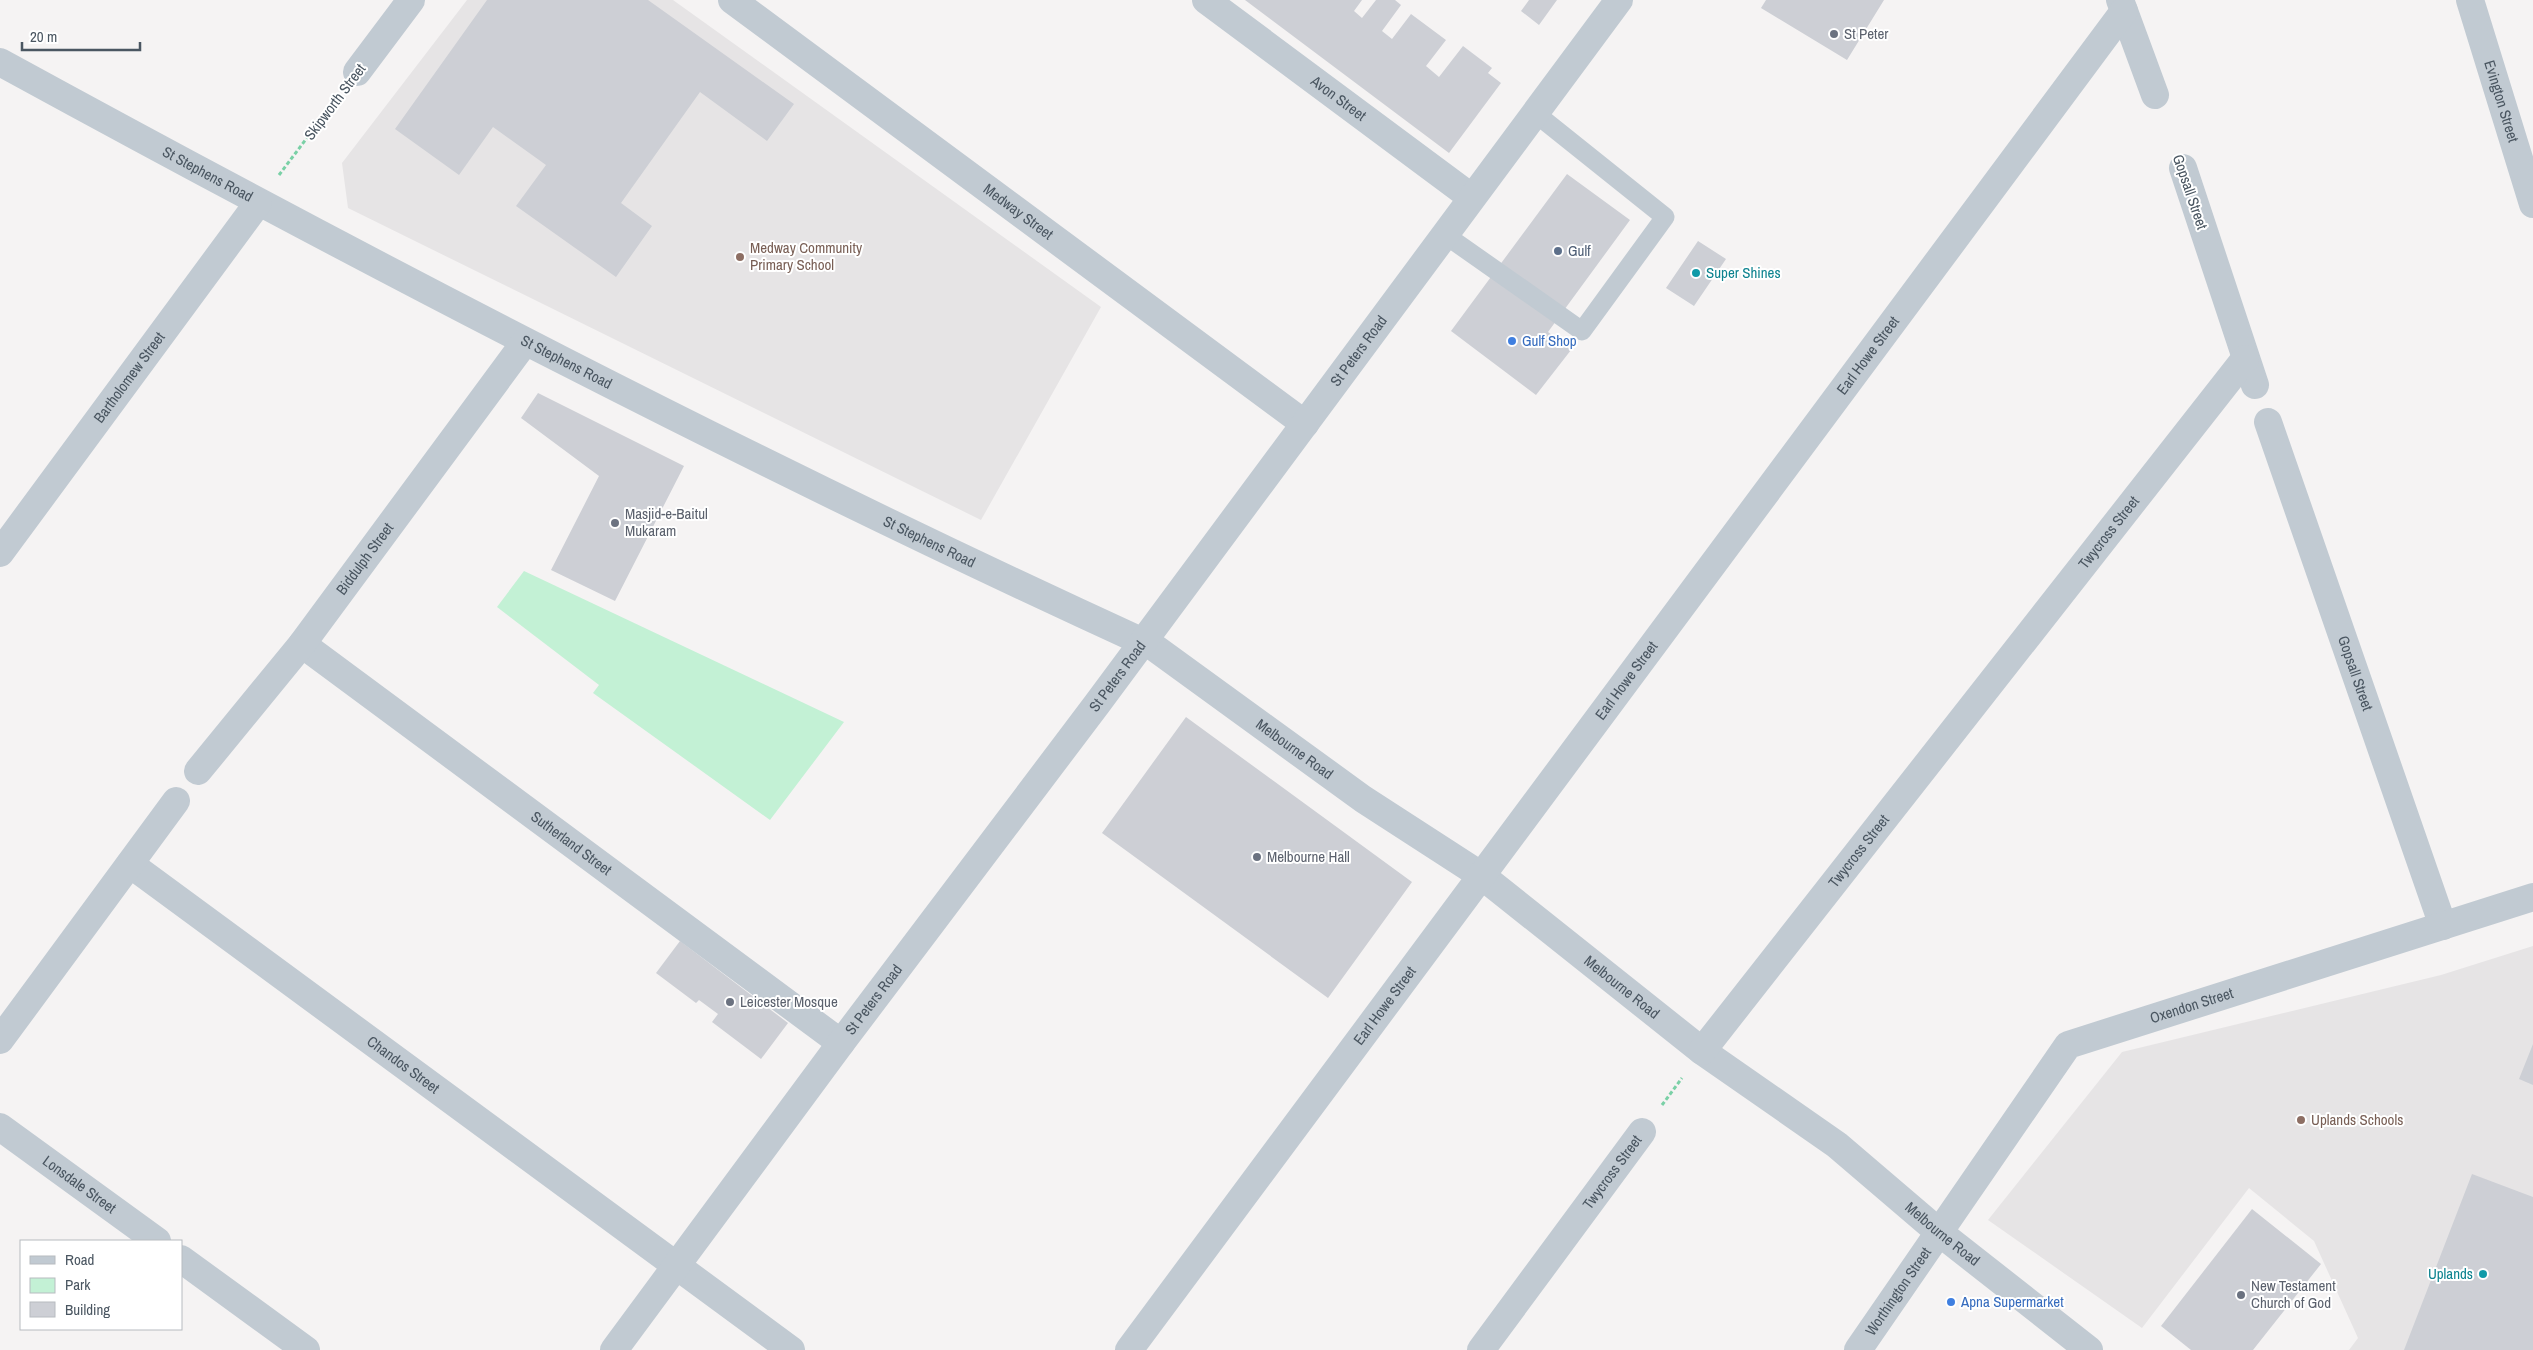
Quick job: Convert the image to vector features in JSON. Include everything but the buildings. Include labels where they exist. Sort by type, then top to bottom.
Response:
[{"type":"street","name":"Skipworth Street","points":[[357,72],[411,0]]},
{"type":"street","name":"Medway Street","points":[[732,0],[1305,424]]},
{"type":"street","name":"Avon Street","points":[[1206,0],[1471,197]]},
{"type":"street","name":"St Peters Road","points":[[614,1350],[1619,0]]},
{"type":"street","name":"Evington Street","points":[[2470,0],[2533,204]]},
{"type":"street","points":[[2122,5],[2155,94]]},
{"type":"street","name":"Earl Howe Street","points":[[1129,1350],[1482,876],[2122,5]]},
{"type":"street","name":"St Stephens Road","points":[[0,62],[258,204],[526,342],[959,558],[1143,641]]},
{"type":"street","name":"Gopsall Street","points":[[2183,168],[2255,385]]},
{"type":"street","name":"Bartholomew Street","points":[[0,553],[258,204]]},
{"type":"street","name":"Biddulph Street","points":[[198,771],[302,644],[526,342]]},
{"type":"street","name":"Twycross Street","points":[[1702,1051],[2245,359]]},
{"type":"street","name":"Gopsall Street","points":[[2268,422],[2443,926]]},
{"type":"street","name":"Melbourne Road","points":[[1143,641],[1363,799],[1482,876],[1702,1051],[1837,1145],[1940,1233],[2090,1350]]},
{"type":"street","name":"Sutherland Street","points":[[302,644],[841,1043]]},
{"type":"street","points":[[0,1040],[176,801]]},
{"type":"street","name":"Chandos Street","points":[[130,864],[791,1350]]},
{"type":"street","name":"Oxendon Street","points":[[1940,1233],[2068,1045],[2533,897]]},
{"type":"street","name":"Lonsdale Street","points":[[0,1127],[156,1240]]},
{"type":"street","name":"Twycross Street","points":[[1481,1350],[1642,1132]]},
{"type":"street","name":"Worthington Street","points":[[1858,1350],[1940,1233]]},
{"type":"street","points":[[182,1260],[306,1350]]},
{"type":"lane","points":[[1444,234],[1582,332],[1665,216],[1535,113]]},
{"type":"path","name":"Skipworth Street","points":[[258,204],[357,72]]},
{"type":"path","name":"Twycross Street","points":[[1642,1132],[1702,1051]]},
{"type":"shaded area","name":"Medway Community Primary School","points":[[467,0],[673,0],[1101,307],[981,520],[348,208],[342,163]]},
{"type":"shaded area","name":"Uplands Schools","points":[[2533,946],[2533,1350],[2349,1350],[2358,1338],[2314,1241],[2249,1188],[2142,1328],[1988,1220],[2122,1052],[2441,975]]},
{"type":"green space","points":[[524,571],[844,722],[770,820],[593,693],[599,685],[497,607]]},
{"type":"place","name":"St Peter","points":[[1834,34]]},
{"type":"place","name":"Gulf","points":[[1558,251]]},
{"type":"place","name":"Medway Community Primary School","points":[[740,257]]},
{"type":"place","name":"Super Shines","points":[[1696,273]]},
{"type":"place","name":"Gulf Shop","points":[[1512,341]]},
{"type":"place","name":"Masjid-e-Baitul Mukaram","points":[[615,523]]},
{"type":"place","name":"Melbourne Hall","points":[[1257,857]]},
{"type":"place","name":"Leicester Mosque","points":[[730,1002]]},
{"type":"place","name":"Uplands Schools","points":[[2301,1120]]},
{"type":"place","name":"Uplands","points":[[2483,1274]]},
{"type":"place","name":"New Testament Church of God","points":[[2241,1295]]},
{"type":"place","name":"Apna Supermarket","points":[[1951,1302]]}]
